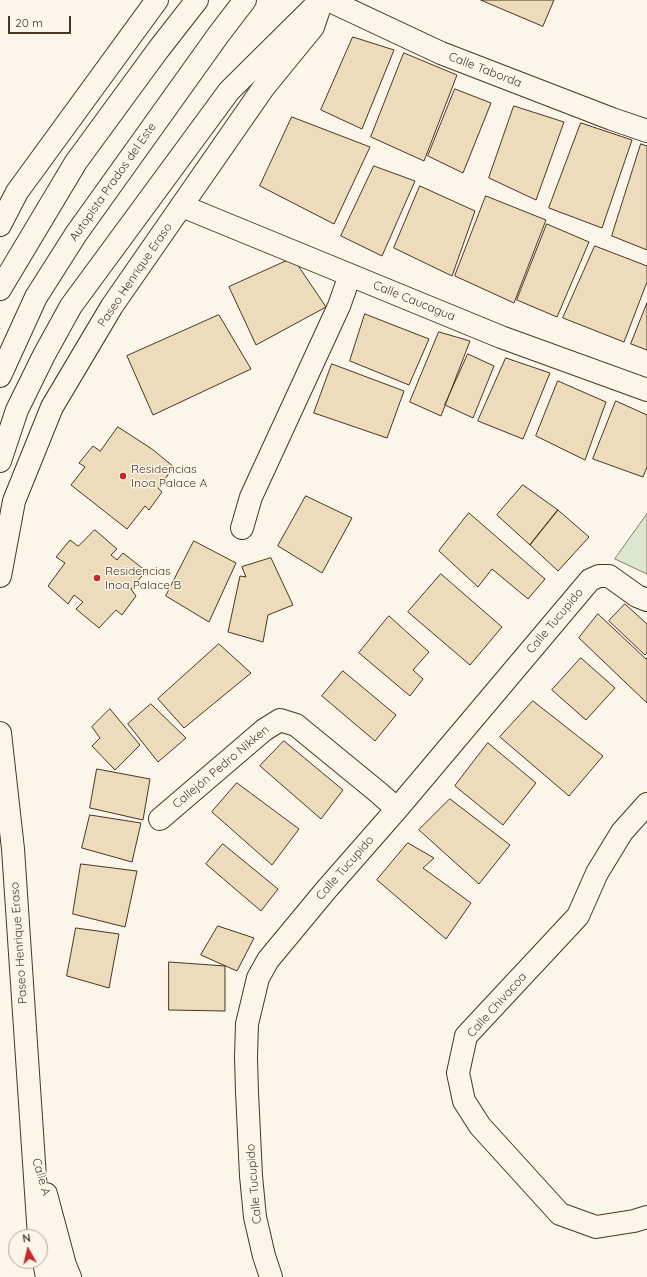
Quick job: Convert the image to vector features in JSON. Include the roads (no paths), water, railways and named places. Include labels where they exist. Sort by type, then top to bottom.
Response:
[{"type":"main road","points":[[0,225],[17,192],[157,0]]},
{"type":"main road","points":[[0,289],[76,162],[158,50],[197,0]]},
{"type":"main road","name":"Autopista Prados del Este","points":[[0,376],[36,297],[76,234],[245,0]]},
{"type":"main road","points":[[0,461],[17,410],[44,355],[71,306],[229,91],[322,0]]},
{"type":"main road","name":"Paseo Henrique Eraso","points":[[0,576],[14,501],[52,407],[112,306],[264,87],[313,27],[322,0]]},
{"type":"main road","name":"Calle Taborda","points":[[328,0],[441,53],[647,131]]},
{"type":"main road","name":"Calle Caucagua","points":[[182,206],[502,337],[647,390]]},
{"type":"main road","points":[[242,528],[251,497],[339,306],[350,275]]},
{"type":"main road","name":"Calle Tucupido","points":[[271,1277],[264,1256],[255,1217],[251,1176],[247,1092],[247,1024],[258,978],[268,960],[326,890],[397,810],[590,580],[600,576],[609,576],[637,596],[647,600]]},
{"type":"main road","name":"Callejón Pedro Nikken","points":[[160,819],[264,730],[280,720],[296,725],[379,793],[397,810]]},
{"type":"main road","name":"Paseo Henrique Eraso","points":[[0,733],[13,849],[34,1152]]},
{"type":"main road","name":"Calle Chivacoa","points":[[647,804],[622,832],[597,873],[578,916],[466,1036],[458,1073],[464,1102],[480,1126],[560,1214],[596,1228],[647,1217]]},
{"type":"main road","name":"Calle A","points":[[34,1152],[39,1229]]},
{"type":"main road","name":"Calle A","points":[[34,1152],[65,1265],[70,1277]]},
{"type":"place","name":"Residencias Inoa Palace A","points":[[123,476]]},
{"type":"place","name":"Residencias Inoa Palace B","points":[[97,578]]}]
